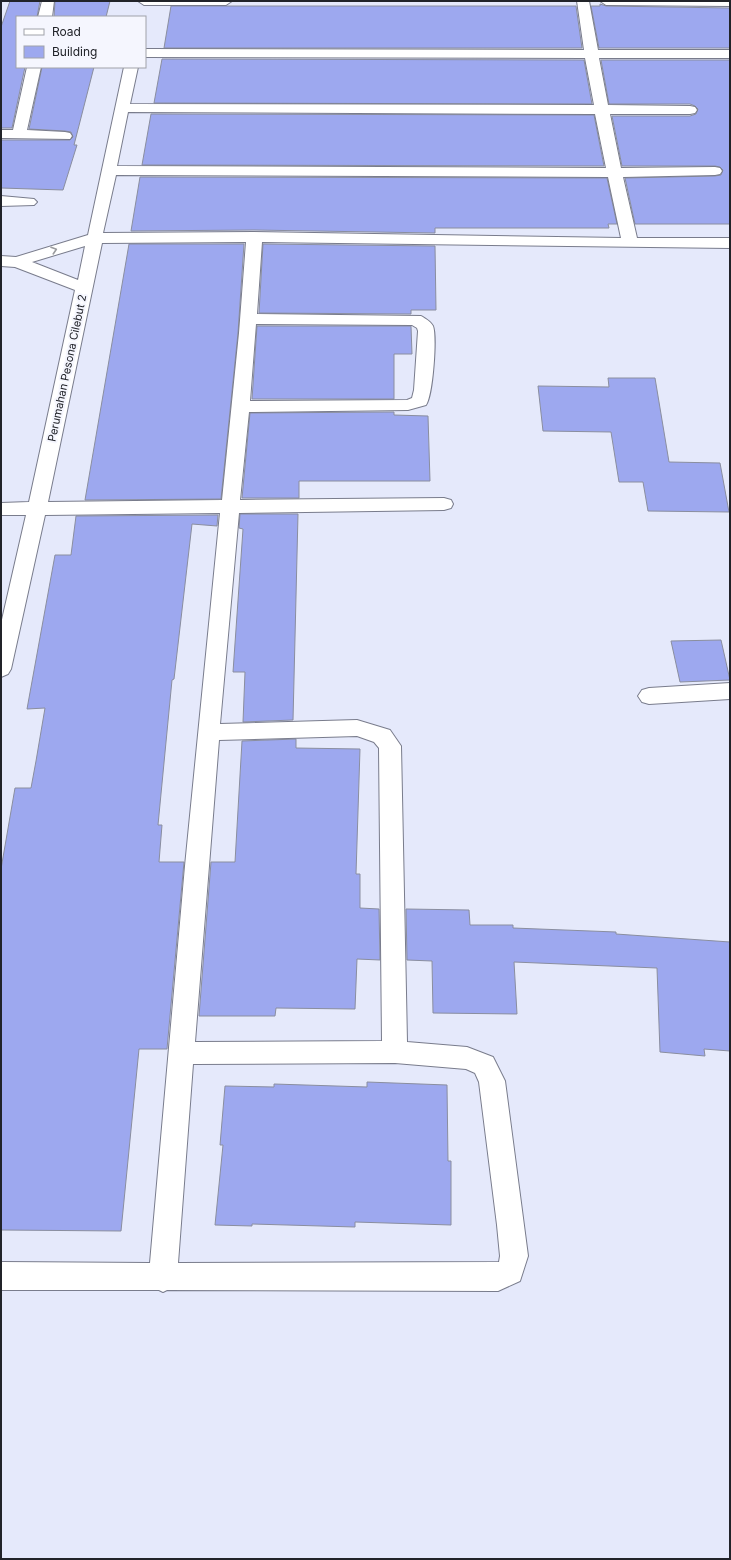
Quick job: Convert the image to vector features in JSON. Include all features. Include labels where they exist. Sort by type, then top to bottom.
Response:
[{"type":"street","points":[[45,16],[48,1]]},
{"type":"street","points":[[144,5],[226,1]]},
{"type":"street","points":[[583,1],[591,55],[614,173],[630,243]]},
{"type":"street","points":[[606,1],[730,2]]},
{"type":"street","points":[[146,53],[591,55],[730,54]]},
{"type":"street","points":[[19,135],[34,68]]},
{"type":"street","name":"Perumahan Pesona Cilebut 2","points":[[1,669],[37,509],[130,68]]},
{"type":"street","points":[[122,108],[602,111],[690,110]]},
{"type":"street","points":[[1,134],[65,136]]},
{"type":"street","points":[[109,170],[614,173],[715,171]]},
{"type":"street","points":[[1,201],[29,202]]},
{"type":"street","points":[[163,1278],[181,1053],[229,508],[242,407],[254,237]]},
{"type":"street","points":[[9,261],[94,238],[254,237],[630,243],[730,243]]},
{"type":"street","points":[[9,261],[84,288]]},
{"type":"street","points":[[242,407],[408,406],[420,401],[423,390],[426,331],[424,325],[415,320],[249,319]]},
{"type":"street","points":[[1,509],[229,508],[444,504]]},
{"type":"street","points":[[649,696],[730,691]]},
{"type":"street","points":[[209,732],[357,728],[382,736],[390,746],[395,1052]]},
{"type":"street","points":[[1,1276],[163,1278],[498,1277],[510,1271],[514,1256],[511,1225],[492,1081],[484,1065],[467,1058],[395,1052],[181,1053]]},
{"type":"building","points":[[10,1],[40,1],[37,16],[16,16],[16,68],[25,68],[12,128],[1,128],[1,27]]},
{"type":"building","points":[[55,1],[110,1],[106,16],[54,16]]},
{"type":"building","points":[[600,4],[606,6],[730,8],[730,48],[599,48],[591,6],[600,6]]},
{"type":"building","points":[[171,6],[576,6],[582,48],[164,48]]},
{"type":"building","points":[[162,59],[584,60],[592,104],[154,103]]},
{"type":"building","points":[[601,60],[730,60],[730,224],[635,224],[625,178],[715,176],[721,175],[723,170],[720,167],[715,166],[622,166],[612,116],[690,116],[696,114],[698,109],[690,104],[609,104]]},
{"type":"building","points":[[42,68],[94,68],[74,145],[77,145],[63,190],[1,188],[1,140],[70,140],[73,137],[71,132],[29,129]]},
{"type":"building","points":[[151,114],[594,115],[604,166],[142,165]]},
{"type":"building","points":[[140,177],[607,178],[617,224],[608,224],[609,228],[435,228],[435,233],[254,230],[131,231]]},
{"type":"building","points":[[129,244],[244,244],[238,333],[221,499],[85,500]]},
{"type":"building","points":[[263,244],[435,246],[436,310],[411,310],[411,314],[259,313]]},
{"type":"building","points":[[257,326],[411,326],[412,354],[394,354],[394,399],[252,399]]},
{"type":"building","points":[[608,378],[655,378],[669,462],[720,463],[729,512],[648,511],[643,482],[619,482],[611,432],[543,431],[538,386],[609,387]]},
{"type":"building","points":[[394,412],[394,415],[428,416],[430,481],[299,481],[299,498],[242,498],[250,413]]},
{"type":"building","points":[[240,514],[298,514],[293,720],[243,722],[245,672],[233,672],[243,529],[239,528]]},
{"type":"building","points":[[218,515],[217,526],[192,524],[174,679],[172,680],[158,825],[162,825],[159,862],[184,862],[167,1049],[139,1049],[121,1231],[1,1230],[1,869],[15,788],[31,788],[36,761],[45,708],[27,709],[55,555],[71,555],[76,516]]},
{"type":"building","points":[[721,640],[730,680],[680,682],[671,641]]},
{"type":"building","points":[[296,739],[296,748],[360,749],[356,874],[360,874],[360,908],[379,909],[380,960],[357,959],[355,1009],[276,1008],[275,1016],[199,1016],[211,862],[235,862],[242,741]]},
{"type":"building","points":[[406,909],[469,910],[470,925],[513,925],[513,928],[616,932],[616,934],[730,942],[730,1051],[704,1049],[705,1056],[660,1052],[657,968],[514,962],[517,1014],[433,1013],[432,961],[407,960]]},
{"type":"building","points":[[367,1082],[447,1085],[448,1161],[451,1161],[451,1225],[355,1222],[355,1227],[252,1224],[252,1226],[215,1225],[223,1145],[220,1145],[225,1086],[274,1087],[274,1084],[367,1087]]}]
